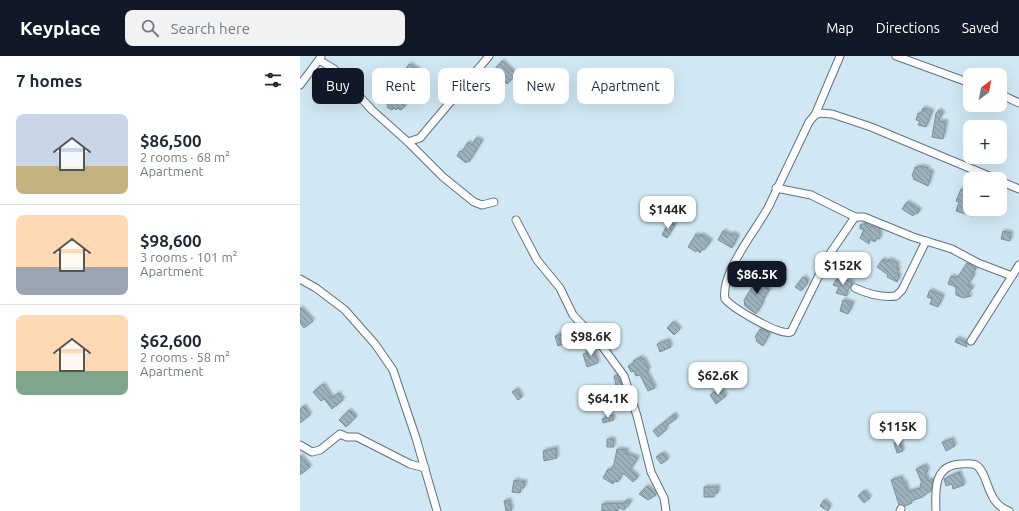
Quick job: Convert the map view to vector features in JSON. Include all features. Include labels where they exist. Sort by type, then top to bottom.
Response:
[{"type":"street","points":[[408,142],[420,138],[489,56]]},
{"type":"street","points":[[840,56],[815,115],[776,188],[768,207],[734,263],[724,294],[725,299],[729,303],[780,332],[787,333],[794,329],[829,255],[854,216]]},
{"type":"street","points":[[896,56],[963,80]]},
{"type":"street","points":[[300,85],[302,76],[320,58],[334,69],[372,110],[408,142],[443,177],[474,202],[482,205],[494,202]]},
{"type":"street","points":[[1007,97],[1019,103]]},
{"type":"street","points":[[815,115],[820,113],[832,114],[877,130],[979,172]]},
{"type":"street","points":[[781,180],[785,189]]},
{"type":"street","points":[[1007,184],[1019,189]]},
{"type":"street","points":[[776,188],[812,195],[854,216],[864,217],[926,241],[952,249],[978,263],[1012,276]]},
{"type":"street","points":[[516,220],[537,260],[560,288],[573,315],[599,342],[624,376],[637,416],[649,467],[664,498],[666,511]]},
{"type":"street","points":[[855,288],[866,293],[887,297],[896,296],[902,290],[926,241]]},
{"type":"street","points":[[971,341],[1019,266]]},
{"type":"street","points":[[300,279],[316,288],[345,310],[375,344],[393,370],[406,404],[437,511]]},
{"type":"street","points":[[300,445],[312,452],[320,450],[340,434],[350,438],[358,437],[410,464],[425,468]]},
{"type":"street","points":[[936,511],[938,482],[941,471],[946,467],[955,464],[971,464],[977,466],[999,506],[1010,511]]},
{"type":"building","points":[[502,61],[513,72],[513,78],[507,84],[505,82],[505,68],[496,68]]},
{"type":"building","points":[[409,64],[415,68],[406,68]]},
{"type":"building","points":[[386,104],[402,104],[405,106],[401,110],[397,108],[396,110],[394,108],[392,110],[387,107],[388,105]]},
{"type":"building","points":[[923,108],[932,111],[926,127],[918,125],[920,121],[916,120],[918,113],[921,114]]},
{"type":"building","points":[[939,110],[943,113],[938,121],[946,122],[943,139],[932,137],[936,113]]},
{"type":"building","points":[[476,138],[482,141],[469,162],[467,161],[466,163],[457,156],[460,151],[462,152],[468,142],[472,145]]},
{"type":"building","points":[[919,166],[928,168],[927,170],[932,172],[928,186],[913,179],[914,177],[912,176],[915,167],[918,168]]},
{"type":"building","points":[[961,189],[963,190],[963,213],[956,211],[959,202],[956,201]]},
{"type":"building","points":[[907,202],[920,210],[917,214],[915,213],[913,216],[902,209]]},
{"type":"building","points":[[669,222],[675,225],[667,238],[662,235]]},
{"type":"building","points":[[866,223],[870,227],[874,226],[880,229],[880,239],[877,238],[875,242],[870,239],[869,244],[860,238],[864,229],[860,229],[860,225]]},
{"type":"building","points":[[723,231],[731,235],[732,233],[738,236],[732,248],[718,240]]},
{"type":"building","points":[[1003,231],[1011,233],[1010,241],[1001,239]]},
{"type":"building","points":[[696,234],[700,237],[701,234],[711,241],[704,250],[702,249],[700,253],[697,250],[696,252],[688,247]]},
{"type":"building","points":[[883,259],[888,262],[889,259],[898,264],[896,268],[899,269],[897,273],[899,278],[897,282],[887,277],[888,275],[877,267]]},
{"type":"building","points":[[967,263],[976,269],[972,274],[974,275],[968,285],[973,288],[967,294],[971,296],[963,298],[956,295],[956,287],[948,284],[951,276],[957,278]]},
{"type":"building","points":[[765,276],[772,281],[767,289],[769,290],[762,302],[763,303],[756,314],[745,306],[744,300],[757,280],[758,281],[761,277],[763,279]]},
{"type":"building","points":[[803,277],[808,280],[806,282],[808,283],[801,291],[795,287]]},
{"type":"building","points":[[844,279],[853,283],[847,291],[847,296],[836,293],[839,287],[833,285],[836,280]]},
{"type":"building","points":[[930,290],[943,296],[938,307],[930,304],[932,299],[927,297]]},
{"type":"building","points":[[843,300],[853,303],[848,314],[840,311]]},
{"type":"building","points":[[300,307],[313,321],[304,328],[300,323]]},
{"type":"building","points":[[673,322],[680,329],[674,335],[667,328]]},
{"type":"building","points":[[760,329],[770,333],[763,346],[756,341],[757,339],[755,337]]},
{"type":"building","points":[[562,334],[565,343],[558,346],[555,336]]},
{"type":"building","points":[[957,338],[966,342],[967,347],[955,342]]},
{"type":"building","points":[[668,340],[671,347],[660,352],[657,344]]},
{"type":"building","points":[[593,346],[598,363],[587,367],[583,354],[588,353],[587,349]]},
{"type":"building","points":[[641,357],[642,360],[644,359],[649,370],[646,371],[655,388],[648,391],[640,375],[636,376],[634,371],[631,372],[628,366],[634,363],[633,361]]},
{"type":"building","points":[[617,375],[622,385],[616,386],[614,376]]},
{"type":"building","points":[[323,384],[332,398],[338,393],[343,400],[332,409],[324,399],[321,401],[313,392]]},
{"type":"building","points":[[595,387],[598,394],[590,398],[586,391]]},
{"type":"building","points":[[720,388],[726,396],[716,404],[710,395]]},
{"type":"building","points":[[517,389],[522,397],[518,400],[512,392]]},
{"type":"building","points":[[304,406],[310,415],[300,423],[300,409]]},
{"type":"building","points":[[349,410],[356,417],[346,427],[339,420]]},
{"type":"building","points":[[674,414],[677,418],[665,427],[667,429],[658,437],[653,431]]},
{"type":"building","points":[[612,415],[614,420],[603,423],[602,419]]},
{"type":"building","points":[[607,439],[613,439],[614,447],[607,447]]},
{"type":"building","points":[[952,439],[955,446],[946,451],[942,442]]},
{"type":"building","points":[[900,442],[903,451],[897,453],[894,443]]},
{"type":"building","points":[[556,448],[557,458],[544,461],[543,451]]},
{"type":"building","points":[[617,449],[627,450],[626,453],[638,458],[630,470],[638,477],[633,482],[623,473],[618,482],[614,481],[613,484],[603,478],[608,469],[611,470],[614,464]]},
{"type":"building","points":[[663,453],[668,459],[661,464],[656,457]]},
{"type":"building","points":[[300,455],[310,467],[300,475]]},
{"type":"building","points":[[925,465],[928,471],[925,473],[928,481],[933,479],[931,491],[923,497],[911,501],[912,503],[905,506],[899,505],[891,480],[901,477],[903,483],[905,482],[908,492],[921,488],[920,484],[922,483],[916,469]]},
{"type":"building","points":[[959,472],[964,485],[953,489],[952,484],[946,486],[944,479]]},
{"type":"building","points":[[514,480],[525,482],[524,488],[521,488],[520,493],[512,492]]},
{"type":"building","points":[[647,486],[656,495],[648,500],[639,494]]},
{"type":"building","points":[[704,487],[718,487],[718,493],[714,493],[714,497],[704,497]]},
{"type":"building","points":[[864,491],[870,498],[864,503],[858,496]]},
{"type":"building","points":[[509,500],[512,510],[506,511],[504,501]]},
{"type":"building","points":[[627,500],[631,502],[624,510],[618,507],[618,511],[602,511],[602,504],[624,503]]},
{"type":"building","points":[[824,500],[830,506],[828,511],[820,506]]}]
